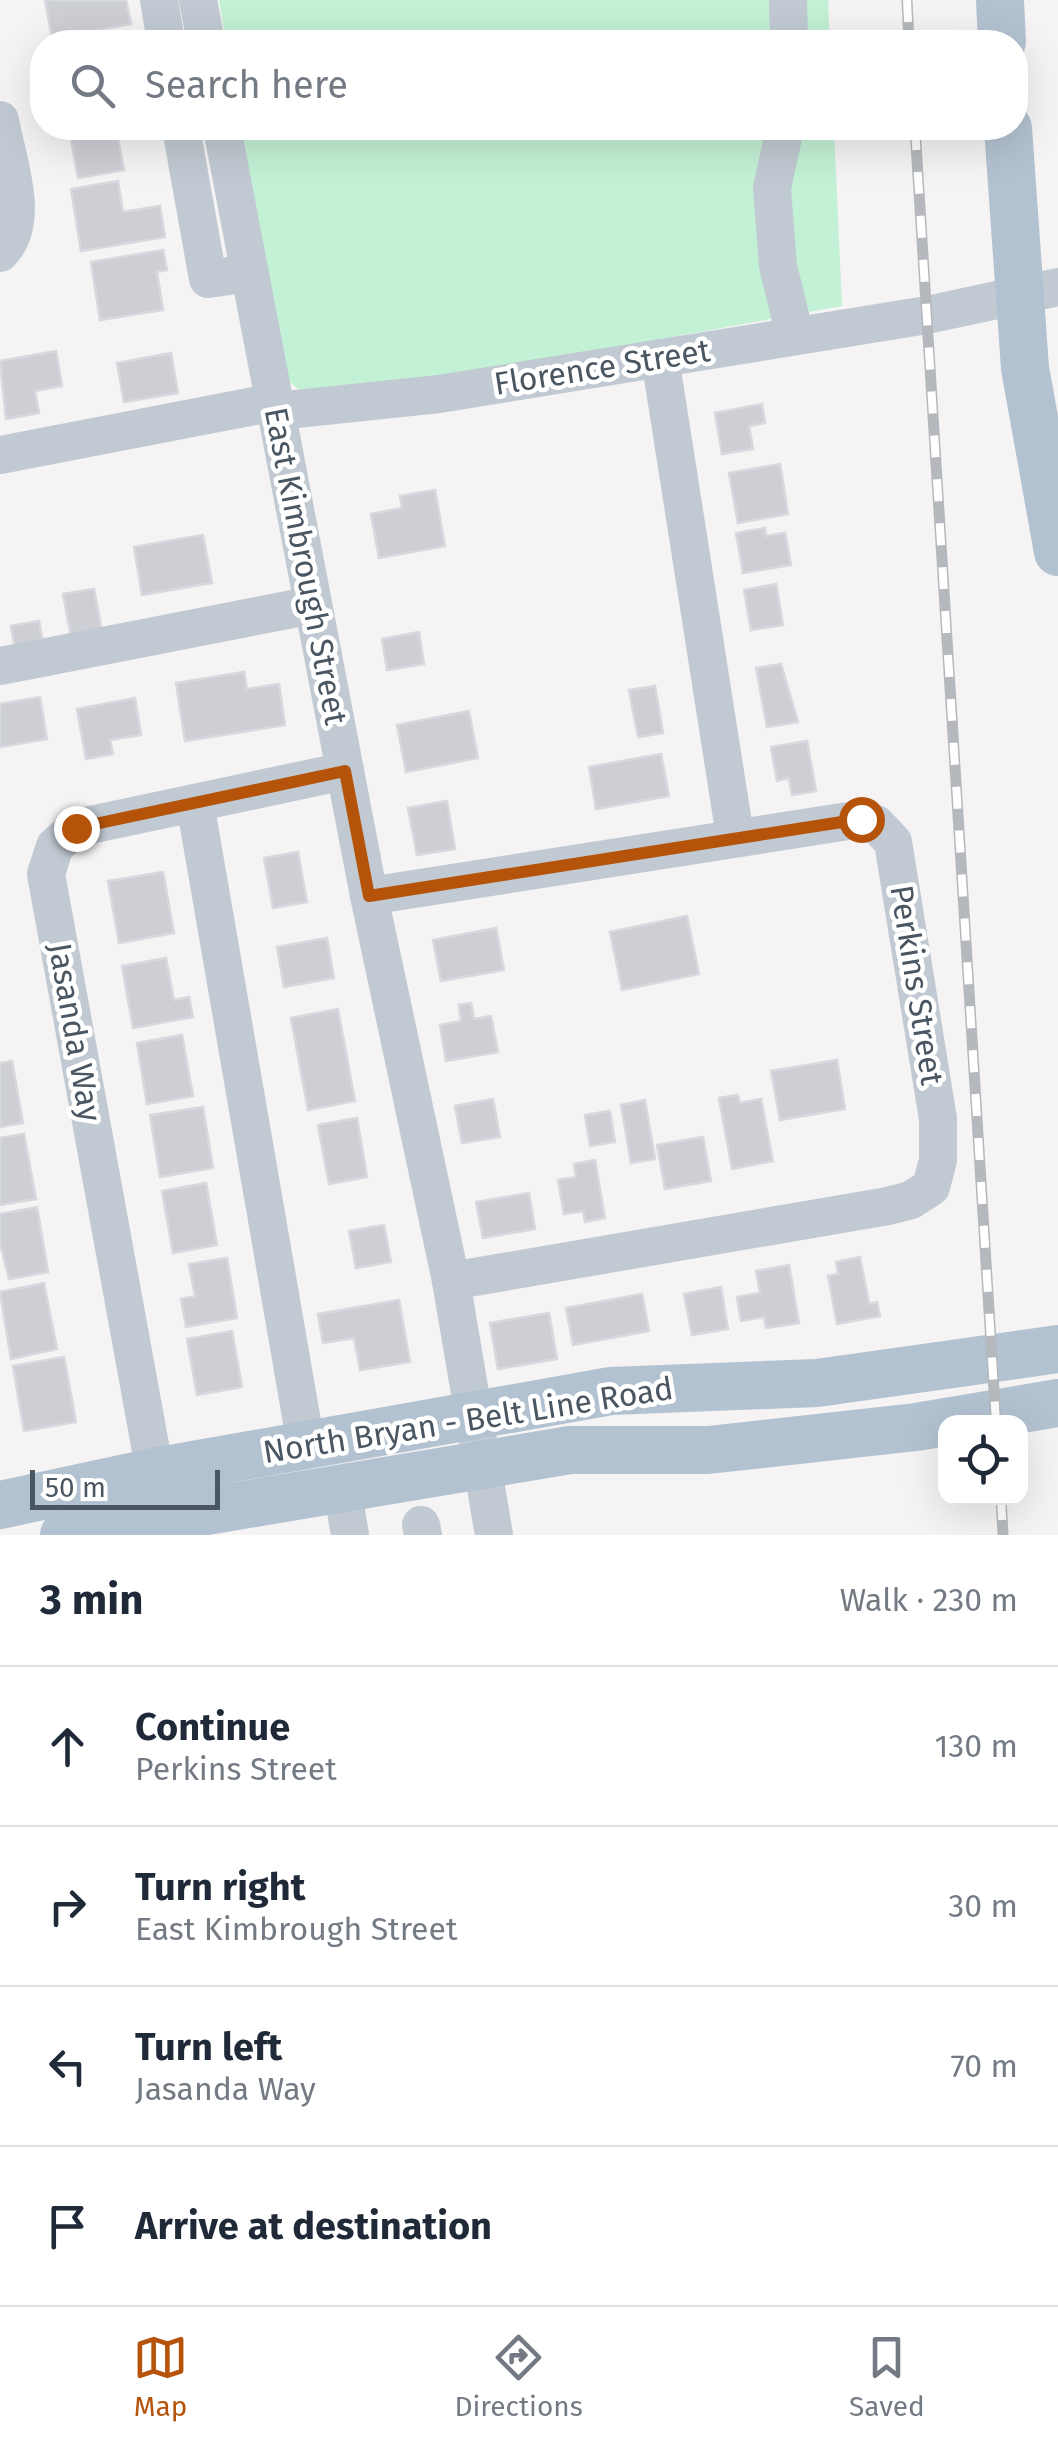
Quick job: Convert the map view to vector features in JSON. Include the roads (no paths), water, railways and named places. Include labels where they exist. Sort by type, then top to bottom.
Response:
[{"type":"main road","points":[[1000,0],[1001,30]]},
{"type":"main road","points":[[1010,140],[1038,290],[1028,386],[1057,538]]},
{"type":"main road","name":"North Bryan - Belt Line Road","points":[[64,1535],[184,1500],[306,1445],[628,1389],[818,1383],[1058,1348]]},
{"type":"main road","name":"North Bryan - Belt Line Road","points":[[0,1505],[184,1500],[342,1488],[570,1450],[708,1450],[916,1426],[1058,1403]]},
{"type":"street","points":[[158,0],[164,30]]},
{"type":"street","points":[[198,0],[204,30]]},
{"type":"street","points":[[788,0],[789,30]]},
{"type":"street","points":[[0,120],[17,216],[14,237],[0,254]]},
{"type":"street","points":[[183,140],[208,279],[250,273]]},
{"type":"street","name":"East Kimbrough Street","points":[[224,140],[369,896],[451,1282],[470,1416],[494,1535]]},
{"type":"street","points":[[782,140],[772,188],[778,266],[795,336],[835,346],[982,320],[1038,290]]},
{"type":"street","name":"Florence Street","points":[[0,455],[276,406],[438,394],[926,316],[1038,290]]},
{"type":"street","points":[[660,358],[735,836]]},
{"type":"street","points":[[0,666],[314,604]]},
{"type":"street","name":"Jasanda Way","points":[[184,1500],[46,874],[55,846],[76,828],[345,771]]},
{"type":"street","points":[[194,803],[306,1445]]},
{"type":"street","name":"Perkins Street","points":[[369,896],[861,819],[876,824],[894,842],[938,1120],[938,1160],[931,1187],[911,1200],[888,1206],[451,1282]]},
{"type":"street","points":[[342,1488],[350,1535]]},
{"type":"railway","points":[[907,0],[908,30]]},
{"type":"railway","points":[[916,140],[996,1415]]},
{"type":"railway","points":[[1001,1505],[1003,1535]]}]
